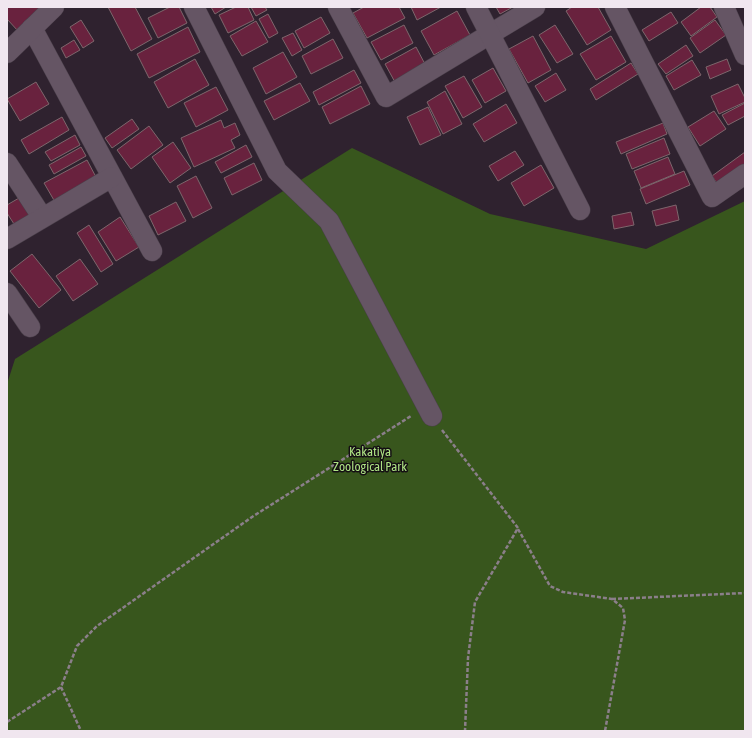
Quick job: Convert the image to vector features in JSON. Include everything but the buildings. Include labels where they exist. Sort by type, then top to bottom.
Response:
[{"type":"street","points":[[7,53],[54,7]]},
{"type":"street","points":[[194,7],[277,170],[329,221],[432,416]]},
{"type":"street","points":[[338,7],[386,97],[535,7]]},
{"type":"street","points":[[476,7],[580,210]]},
{"type":"street","points":[[615,7],[712,197],[745,174]]},
{"type":"street","points":[[724,7],[745,55]]},
{"type":"street","points":[[32,28],[152,251]]},
{"type":"street","points":[[7,163],[42,217]]},
{"type":"street","points":[[7,239],[112,176]]},
{"type":"street","points":[[7,293],[30,327]]},
{"type":"path","points":[[7,722],[61,687],[77,646],[97,626],[252,517],[411,416],[420,412],[432,416],[518,528],[550,586],[563,592],[612,599],[745,593]]},
{"type":"path","points":[[464,731],[468,658],[475,602],[518,528]]},
{"type":"path","points":[[605,731],[625,620],[623,608],[612,599]]},
{"type":"path","points":[[61,687],[81,731]]},
{"type":"green space","name":"Kakatiya Zoological Park","points":[[352,148],[490,214],[646,249],[745,201],[745,731],[7,731],[7,384],[15,359]]}]
